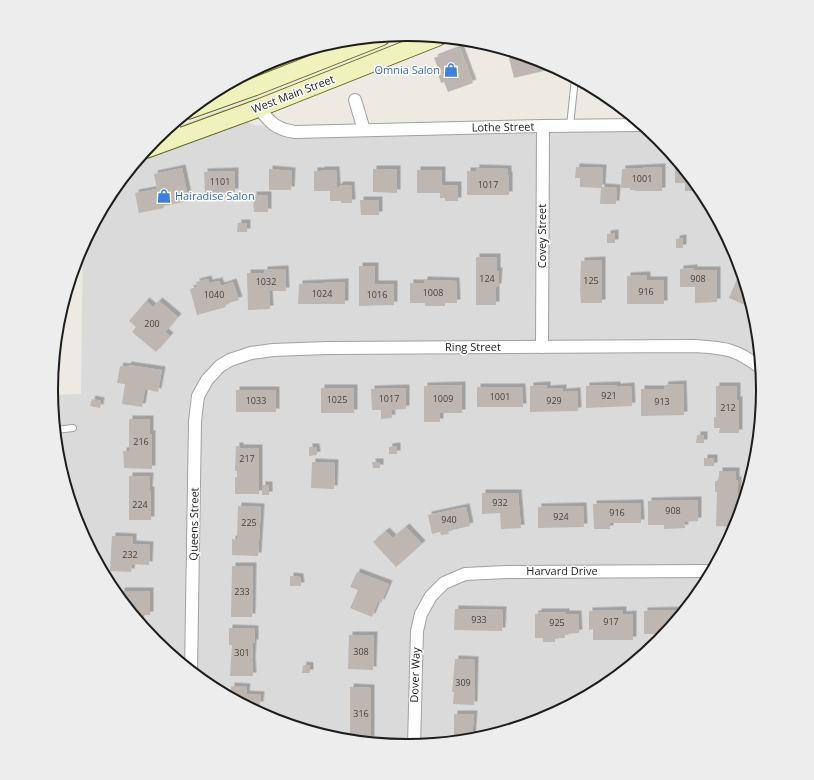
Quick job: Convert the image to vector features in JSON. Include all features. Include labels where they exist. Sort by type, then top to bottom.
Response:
[{"type":"main road","name":"West Main Street","points":[[177,129],[259,108],[426,42]]},
{"type":"main road","name":"West Main Street","points":[[209,103],[254,87],[362,44]]},
{"type":"street","points":[[355,100],[364,130]]},
{"type":"street","name":"Lothe Street","points":[[259,108],[271,124],[285,130],[306,132],[634,125]]},
{"type":"street","name":"Covey Street","points":[[542,347],[543,126]]},
{"type":"street","name":"Ring Street","points":[[207,380],[220,366],[230,360],[251,353],[273,350],[327,348],[695,346],[735,351],[755,363]]},
{"type":"street","name":"Queens Street","points":[[191,664],[195,420],[198,396],[207,380]]},
{"type":"street","name":"Harvard Drive","points":[[425,606],[431,596],[444,583],[465,574],[507,572],[705,571]]},
{"type":"street","name":"Dover Way","points":[[414,739],[417,631],[421,614],[425,606]]},
{"type":"lane","points":[[570,126],[574,84]]},
{"type":"lane","points":[[60,429],[73,428]]},
{"type":"shaded area","points":[[224,109],[253,125],[307,128],[634,125],[654,143],[684,178],[697,196],[720,236],[729,256],[744,300],[749,322],[753,344],[756,390],[753,436],[749,458],[744,480],[729,524],[709,565],[697,584],[684,602],[654,637],[619,667],[601,680],[561,703],[541,712],[497,727],[475,732],[453,736],[407,739],[361,736],[339,732],[317,727],[273,712],[232,692],[213,680],[195,667],[160,637],[130,602],[117,584],[94,544],[85,524],[70,480],[65,458],[61,436],[58,395],[81,394],[83,262],[85,256],[105,215],[130,178],[160,143],[179,126]]},
{"type":"building","points":[[460,48],[473,83],[448,92],[444,82],[441,83],[438,74],[440,73],[434,58]]},
{"type":"building","points":[[509,58],[519,60],[546,70],[514,78]]},
{"type":"building","points":[[576,167],[603,168],[602,187],[617,188],[616,204],[600,204],[601,188],[580,187],[580,178],[575,178]]},
{"type":"building","points":[[662,167],[662,191],[635,191],[630,190],[630,188],[621,188],[622,169]]},
{"type":"building","points":[[675,167],[693,191],[685,191],[685,183],[675,183]]},
{"type":"building","points":[[182,168],[189,201],[163,206],[164,208],[139,213],[135,193],[157,189],[154,174]]},
{"type":"building","points":[[476,168],[508,169],[509,195],[467,195],[467,171],[476,171]]},
{"type":"building","points":[[269,169],[292,171],[291,190],[269,190]]},
{"type":"building","points":[[373,169],[397,169],[397,193],[373,192]]},
{"type":"building","points":[[336,170],[337,187],[339,187],[339,185],[351,185],[352,203],[330,201],[330,191],[314,191],[314,171]]},
{"type":"building","points":[[417,170],[442,170],[442,185],[458,185],[458,201],[445,201],[445,198],[440,198],[440,193],[417,193]]},
{"type":"building","points":[[235,171],[235,192],[205,193],[204,172]]},
{"type":"building","points":[[253,195],[268,195],[268,212],[254,212]]},
{"type":"building","points":[[360,200],[379,200],[379,215],[361,215]]},
{"type":"building","points":[[238,223],[247,223],[247,232],[237,232]]},
{"type":"building","points":[[615,233],[615,243],[607,243],[607,234]]},
{"type":"building","points":[[683,238],[683,248],[676,248],[676,239]]},
{"type":"building","points":[[476,257],[497,257],[497,271],[499,271],[498,287],[496,287],[496,305],[476,305]]},
{"type":"building","points":[[602,260],[602,303],[581,303],[581,261]]},
{"type":"building","points":[[359,266],[375,266],[375,284],[394,284],[394,305],[359,306]]},
{"type":"building","points":[[694,268],[694,270],[717,270],[717,302],[695,303],[695,287],[680,287],[680,269]]},
{"type":"building","points":[[285,269],[286,291],[269,291],[270,309],[248,310],[247,273],[264,273],[264,270]]},
{"type":"building","points":[[647,275],[647,280],[664,280],[664,304],[627,304],[627,276]]},
{"type":"building","points":[[208,279],[209,283],[219,281],[221,286],[233,282],[239,300],[225,304],[226,307],[197,315],[190,289],[197,287],[196,282]]},
{"type":"building","points":[[737,279],[737,279],[745,305],[729,298]]},
{"type":"building","points":[[424,280],[456,281],[457,303],[445,303],[445,306],[425,306],[425,303],[410,303],[410,283],[424,283]]},
{"type":"building","points":[[345,282],[345,304],[298,304],[299,284]]},
{"type":"building","points":[[146,301],[153,307],[159,301],[178,317],[165,332],[170,336],[156,352],[132,332],[136,327],[129,321]]},
{"type":"building","points":[[128,365],[162,370],[158,392],[145,389],[142,407],[122,404],[125,384],[117,383],[120,366],[127,367]]},
{"type":"building","points":[[683,384],[684,415],[641,416],[641,389],[664,389],[665,385]]},
{"type":"building","points":[[462,385],[462,413],[440,413],[440,422],[424,422],[424,386]]},
{"type":"building","points":[[547,385],[547,389],[563,388],[563,392],[577,391],[578,411],[530,412],[530,386]]},
{"type":"building","points":[[617,385],[617,387],[631,386],[632,406],[586,408],[586,386]]},
{"type":"building","points":[[716,386],[737,386],[737,400],[739,400],[739,433],[719,433],[720,428],[714,428],[714,417],[716,417]]},
{"type":"building","points":[[477,387],[522,387],[523,407],[477,407]]},
{"type":"building","points":[[321,388],[354,388],[354,413],[321,413]]},
{"type":"building","points":[[406,388],[406,409],[391,410],[392,418],[381,419],[381,410],[372,410],[371,389]]},
{"type":"building","points":[[236,390],[276,390],[276,412],[236,412]]},
{"type":"building","points":[[92,399],[101,401],[100,408],[90,406]]},
{"type":"building","points":[[129,419],[150,419],[150,434],[152,434],[152,469],[124,468],[123,451],[129,451]]},
{"type":"building","points":[[697,435],[704,435],[704,443],[696,443]]},
{"type":"building","points":[[236,446],[240,446],[240,448],[259,448],[259,494],[235,494],[235,477],[237,477],[237,471],[235,471]]},
{"type":"building","points":[[397,446],[397,454],[389,454],[389,447]]},
{"type":"building","points":[[309,447],[316,447],[317,455],[309,456]]},
{"type":"building","points":[[704,458],[714,458],[714,466],[704,466]]},
{"type":"building","points":[[312,462],[335,463],[334,489],[311,488]]},
{"type":"building","points":[[372,462],[380,462],[380,468],[373,468]]},
{"type":"building","points":[[719,471],[736,471],[736,480],[738,480],[738,499],[728,527],[716,526],[717,492],[715,492],[715,481],[719,480]]},
{"type":"building","points":[[129,476],[150,476],[149,490],[151,490],[151,520],[129,520]]},
{"type":"building","points":[[262,485],[269,485],[269,495],[262,495]]},
{"type":"building","points":[[482,493],[518,493],[521,528],[501,529],[500,513],[482,514]]},
{"type":"building","points":[[698,500],[698,521],[684,522],[685,528],[664,529],[664,525],[648,525],[648,501]]},
{"type":"building","points":[[640,503],[641,523],[610,523],[610,529],[594,529],[593,504]]},
{"type":"building","points":[[238,506],[261,507],[258,556],[232,555],[232,539],[237,540]]},
{"type":"building","points":[[583,506],[584,527],[538,528],[538,507]]},
{"type":"building","points":[[466,507],[470,526],[448,531],[449,534],[441,535],[440,532],[432,534],[428,515]]},
{"type":"building","points":[[406,527],[422,544],[396,567],[373,542],[386,531],[393,538]]},
{"type":"building","points":[[112,536],[133,537],[133,544],[150,545],[149,565],[132,564],[131,572],[110,571]]},
{"type":"building","points":[[232,566],[253,566],[252,617],[231,617]]},
{"type":"building","points":[[357,572],[389,584],[381,603],[378,601],[372,617],[350,608],[358,590],[350,587]]},
{"type":"building","points":[[290,576],[300,577],[301,586],[290,586]]},
{"type":"building","points":[[122,591],[150,591],[150,615],[141,615]]},
{"type":"building","points":[[455,609],[503,610],[502,631],[454,630]]},
{"type":"building","points":[[623,610],[623,615],[633,614],[633,640],[593,640],[593,629],[589,630],[589,611]]},
{"type":"building","points":[[677,610],[657,634],[644,634],[644,611]]},
{"type":"building","points":[[538,612],[566,612],[566,614],[578,614],[579,633],[565,634],[565,638],[555,638],[555,642],[543,642],[543,638],[535,638],[535,614],[538,614]]},
{"type":"building","points":[[229,628],[255,629],[255,643],[253,643],[252,660],[253,676],[230,676],[232,645],[229,645]]},
{"type":"building","points":[[349,635],[374,635],[373,670],[348,669]]},
{"type":"building","points":[[455,659],[475,660],[474,705],[453,704],[454,692],[452,692]]},
{"type":"building","points":[[303,665],[310,666],[310,673],[302,673]]},
{"type":"building","points":[[231,686],[247,687],[246,694],[261,695],[260,705],[253,703],[231,691]]},
{"type":"building","points":[[350,687],[371,688],[371,737],[350,734]]},
{"type":"building","points":[[454,714],[474,714],[473,732],[454,736]]},
{"type":"place","name":"Omnia Salon","points":[[451,70]]},
{"type":"place","name":"Hairadise Salon","points":[[164,196]]}]
